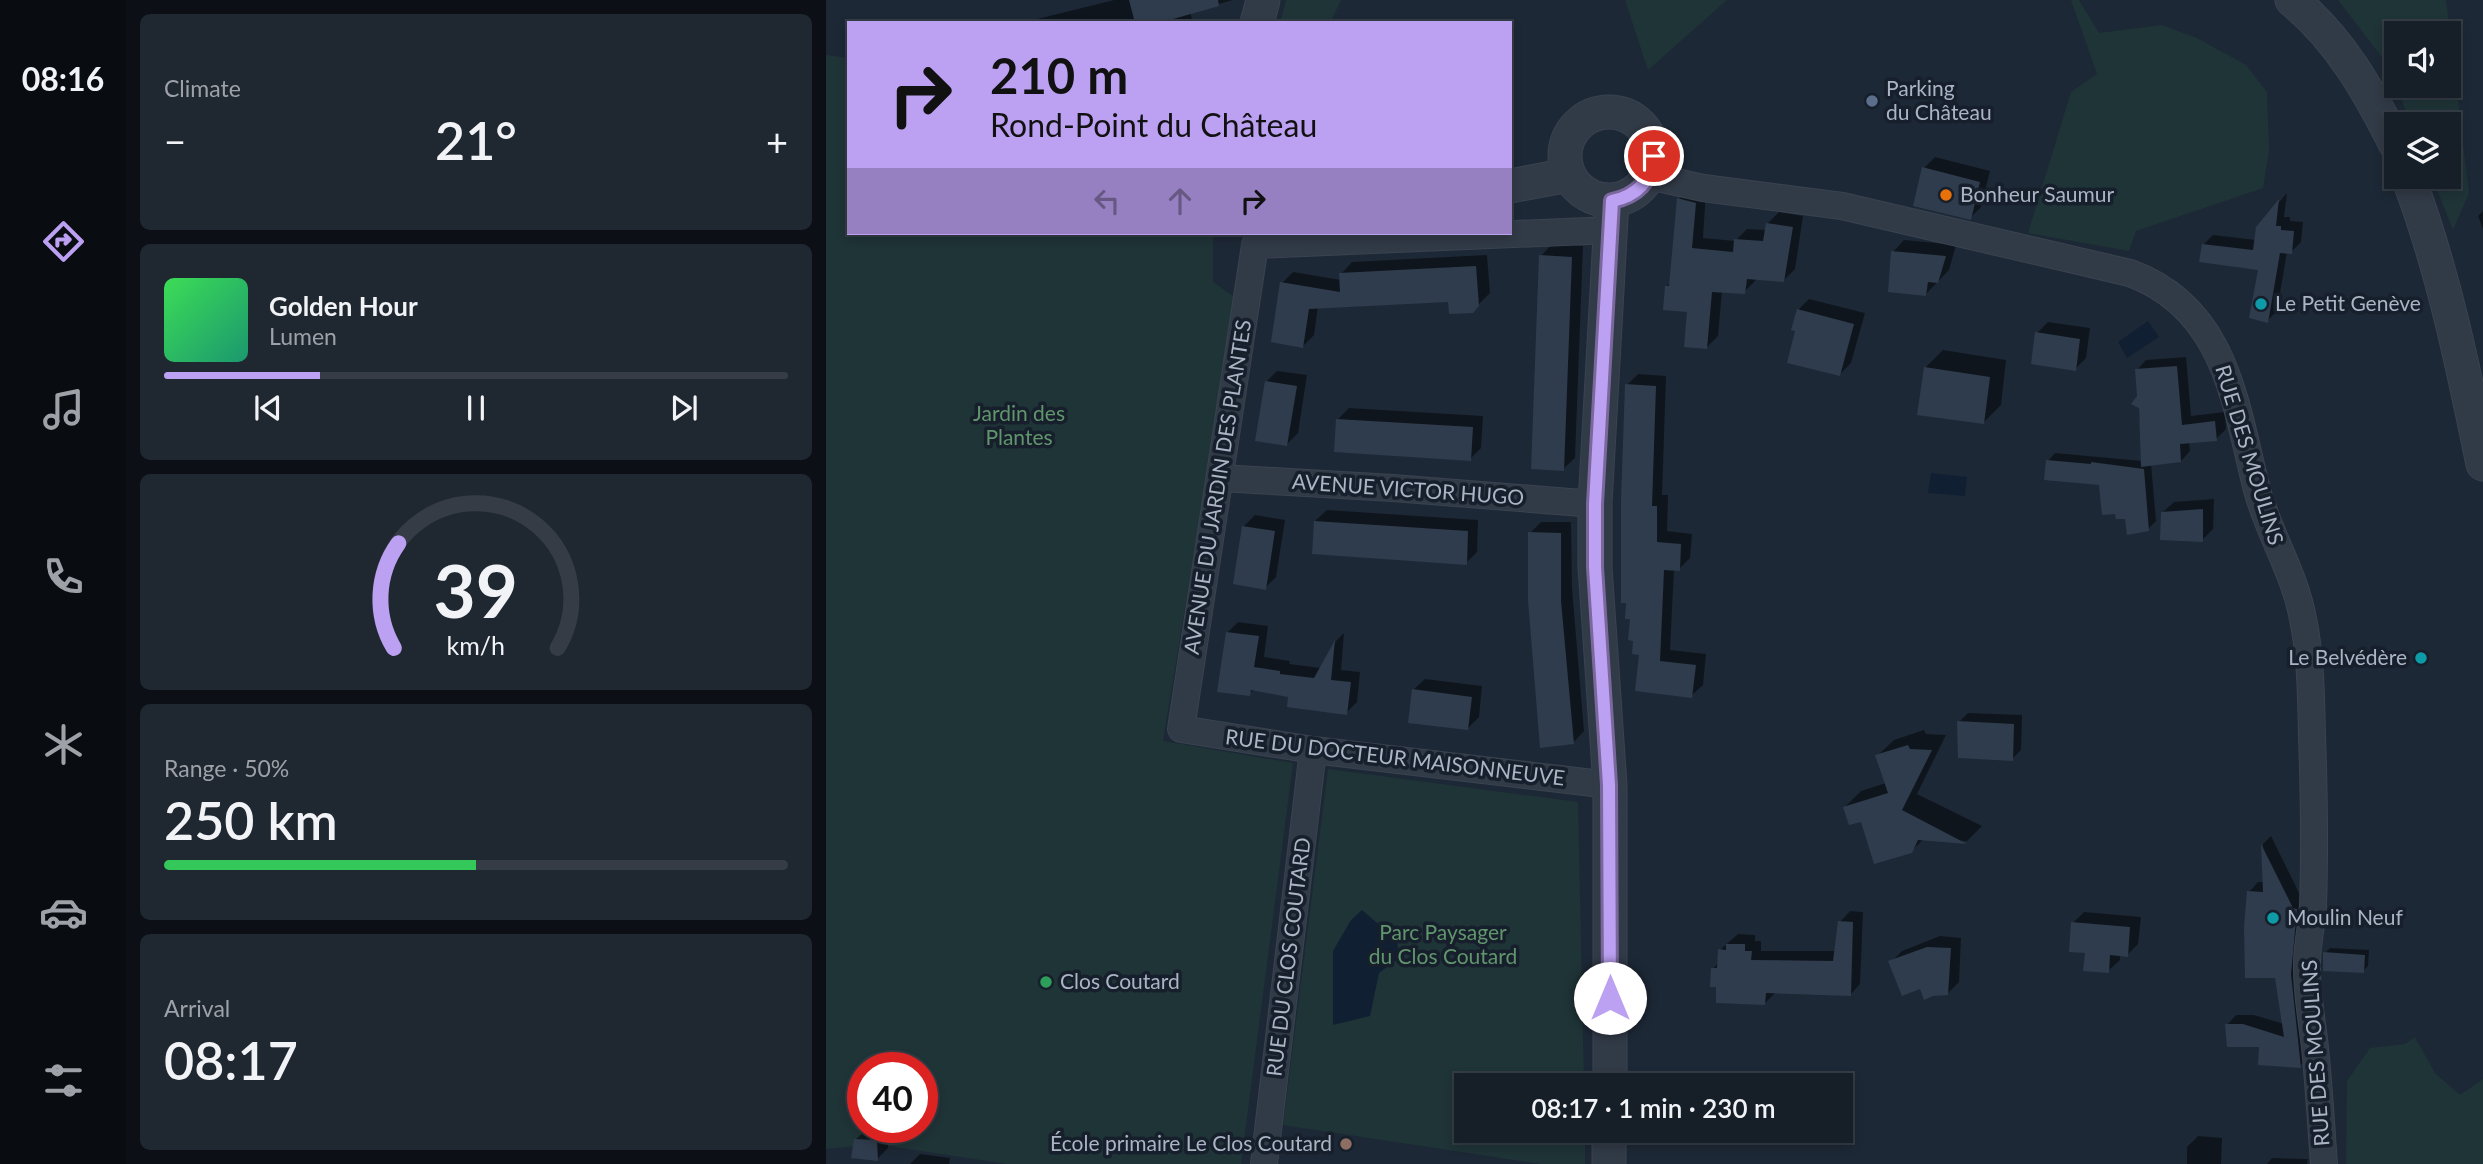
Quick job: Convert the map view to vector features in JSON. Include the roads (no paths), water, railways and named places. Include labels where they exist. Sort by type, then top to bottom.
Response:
[{"type":"street","points":[[1258,21],[1263,0]]},
{"type":"street","points":[[2292,0],[2336,44],[2360,77],[2384,122]]},
{"type":"street","points":[[1610,1073],[1609,785],[1595,567],[1595,504],[1611,216],[1649,176],[1654,156],[1648,135],[1634,120],[1616,112],[1605,112],[1585,119],[1571,134],[1565,155],[1569,175],[1582,192],[1611,216]]},
{"type":"street","points":[[1512,186],[1569,175]]},
{"type":"street","name":"RUE DES MOULINS","points":[[1649,176],[1703,188],[1842,206],[2130,273],[2146,278],[2183,305],[2216,346],[2228,377],[2261,504],[2297,594],[2304,620],[2310,673],[2315,861],[2306,964],[2324,1164]]},
{"type":"street","points":[[2412,189],[2449,312],[2483,464]]},
{"type":"street","name":"AVENUE DU JARDIN DES PLANTES","points":[[1512,224],[1611,216]]},
{"type":"street","name":"AVENUE DU JARDIN DES PLANTES","points":[[1181,729],[1255,245],[1378,235]]},
{"type":"street","name":"AVENUE VICTOR HUGO","points":[[1220,478],[1595,504]]},
{"type":"street","name":"RUE DU DOCTEUR MAISONNEUVE","points":[[1181,729],[1313,750],[1609,785]]},
{"type":"street","name":"RUE DU CLOS COUTARD","points":[[1264,1164],[1313,750]]},
{"type":"street","points":[[1609,1143],[1609,1164]]},
{"type":"water","points":[[2148,321],[2159,337],[2127,358],[2118,342]]},
{"type":"water","points":[[1931,473],[1967,477],[1965,496],[1928,493]]},
{"type":"water","points":[[1362,910],[1397,940],[1399,958],[1379,973],[1370,1016],[1333,1025],[1333,951],[1351,920]]},
{"type":"place","name":"Parking du Château","points":[[1872,101]]},
{"type":"place","name":"Bonheur Saumur","points":[[1946,195]]},
{"type":"place","name":"Le Petit Genève","points":[[2261,304]]},
{"type":"place","name":"Le Belvédère","points":[[2421,658]]},
{"type":"place","name":"Moulin Neuf","points":[[2273,918]]},
{"type":"place","name":"Clos Coutard","points":[[1046,982]]},
{"type":"place","name":"École primaire Le Clos Coutard","points":[[1346,1144]]},
{"type":"park label","name":"Jardin des Plantes","points":[[1019,426]]},
{"type":"park label","name":"Parc Paysager du Clos Coutard","points":[[1443,945]]}]
